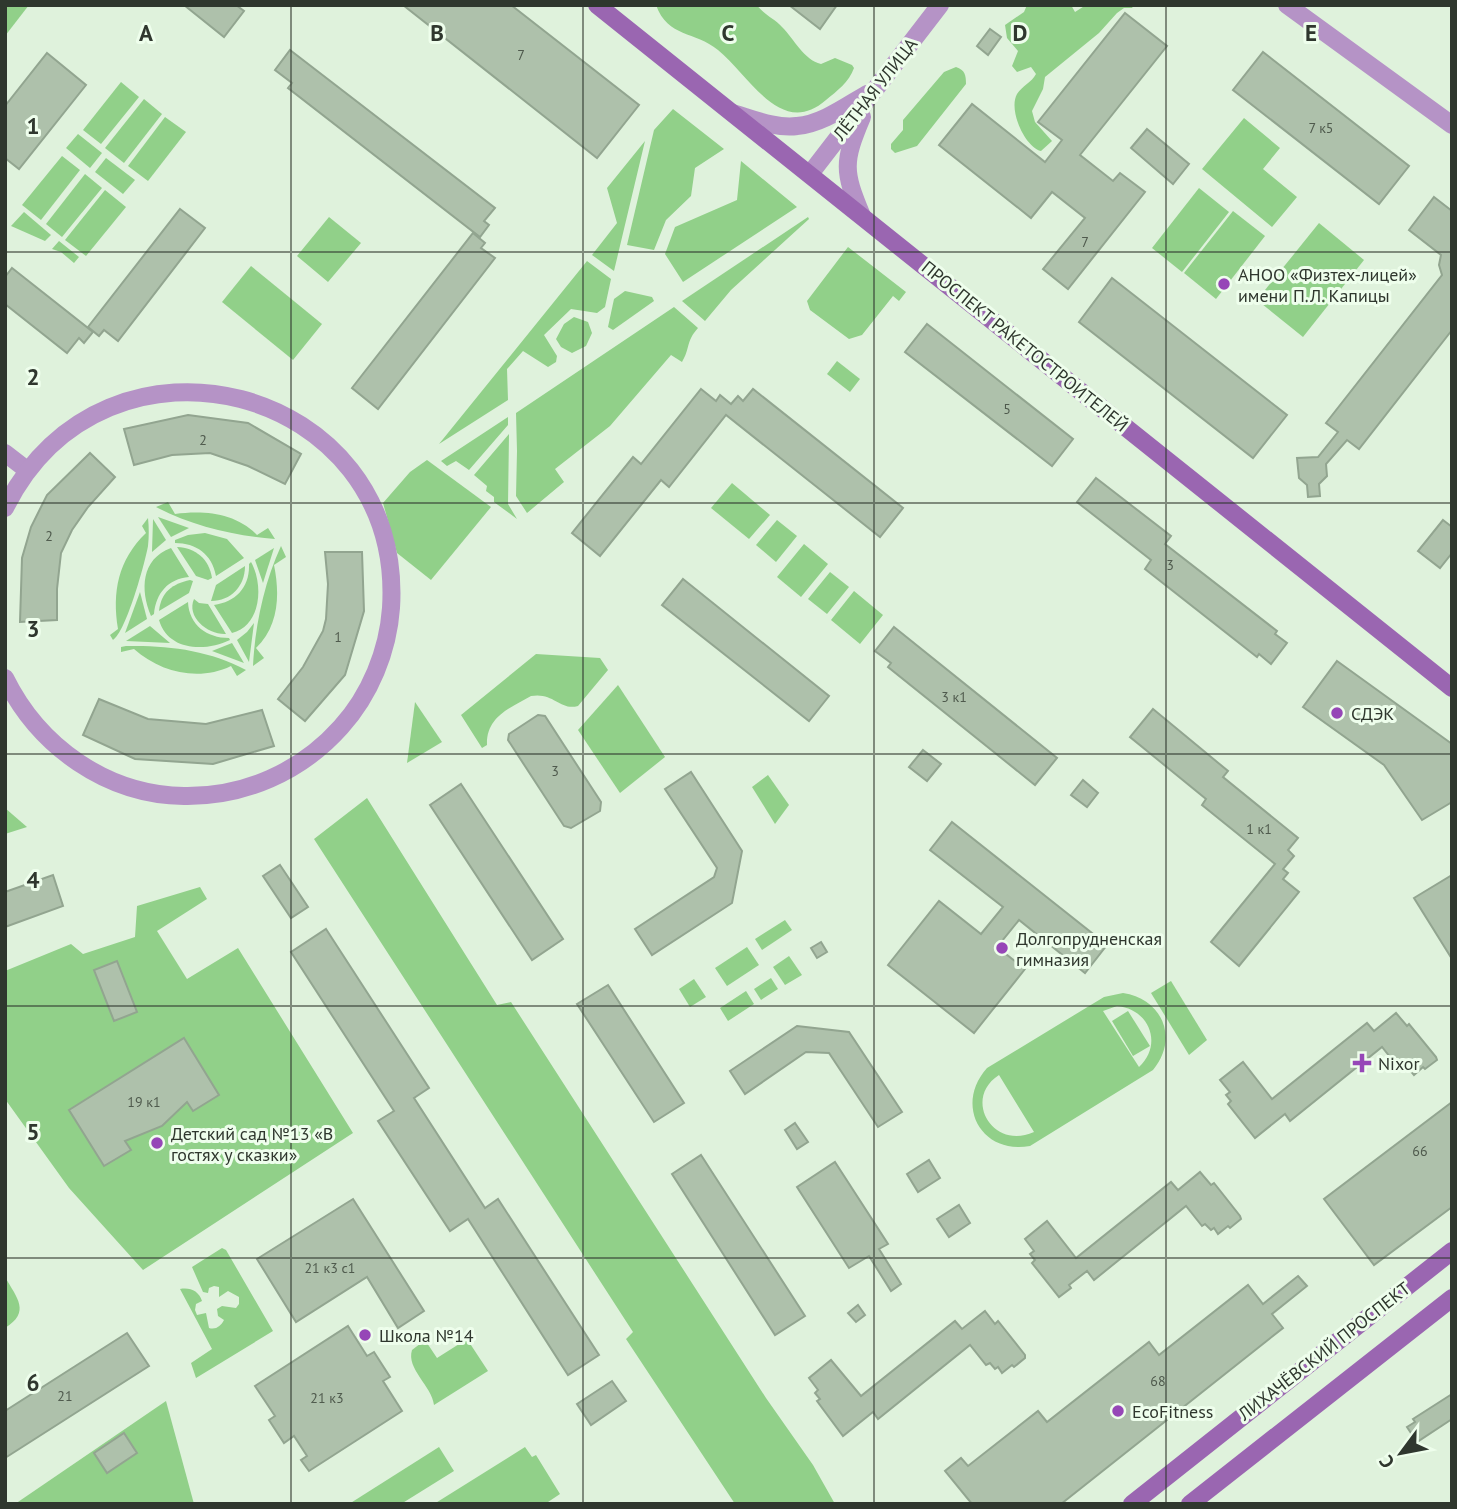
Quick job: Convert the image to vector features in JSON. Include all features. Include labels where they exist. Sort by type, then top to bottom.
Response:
[{"type":"main road","name":"ПРОСПЕКТ РАКЕТОСТРОИТЕЛЕЙ","points":[[597,5],[1452,688]]},
{"type":"main road","name":"ЛИХАЧЁВСКИЙ ПРОСПЕКТ","points":[[1132,1504],[1452,1251]]},
{"type":"main road","name":"ЛИХАЧЁВСКИЙ ПРОСПЕКТ","points":[[1190,1504],[1452,1298]]},
{"type":"street","name":"ЛЁТНАЯ УЛИЦА","points":[[810,174],[940,5]]},
{"type":"street","points":[[1287,5],[1452,125]]},
{"type":"street","points":[[733,113],[762,122],[797,127],[822,118],[874,91]]},
{"type":"street","points":[[862,216],[846,173],[847,159],[851,142],[874,91]]},
{"type":"street","points":[[5,508],[27,470],[53,442],[92,416],[129,400],[172,391],[237,397],[269,408],[299,424],[334,452],[360,485],[376,518],[387,550],[391,595],[386,640],[376,672],[360,702],[332,737],[304,760],[259,784],[218,794],[175,796],[133,788],[93,772],[58,748],[28,717],[5,678]]},
{"type":"street","points":[[5,453],[27,470]]},
{"type":"green space","points":[[5,5],[29,5],[5,36]]},
{"type":"green space","points":[[656,5],[757,5],[815,62],[821,64],[835,58],[854,68],[838,90],[810,110],[795,112],[780,108],[754,88],[718,50],[675,29],[661,16]]},
{"type":"green space","points":[[1027,5],[1071,5],[1075,12],[1086,5],[1134,5],[1117,13],[1099,33],[1045,77],[1043,89],[1032,111],[1035,122],[1052,141],[1041,151],[1029,143],[1024,135],[1015,109],[1017,94],[1036,74],[1031,67],[1017,72],[1012,66],[1018,51],[1007,38],[1005,25],[1024,12]]},
{"type":"green space","points":[[956,67],[964,73],[966,84],[917,146],[895,153],[891,144],[903,130],[903,120],[944,72]]},
{"type":"green space","points":[[121,82],[139,97],[101,144],[83,130]]},
{"type":"green space","points":[[144,99],[162,114],[124,163],[105,148]]},
{"type":"green space","points":[[673,109],[724,149],[695,168],[691,196],[666,220],[654,250],[627,245],[654,130]]},
{"type":"green space","points":[[165,117],[186,132],[148,181],[128,166]]},
{"type":"green space","points":[[1244,118],[1280,148],[1263,169],[1297,197],[1272,227],[1202,169]]},
{"type":"green space","points":[[78,134],[102,153],[90,168],[66,148]]},
{"type":"green space","points":[[645,141],[614,271],[592,255],[617,223],[607,188]]},
{"type":"green space","points":[[62,156],[80,170],[41,220],[22,205]]},
{"type":"green space","points":[[106,158],[135,180],[123,194],[95,172]]},
{"type":"green space","points":[[741,161],[797,207],[683,282],[665,254],[675,227],[737,200]]},
{"type":"green space","points":[[85,174],[102,188],[62,237],[46,224]]},
{"type":"green space","points":[[1199,188],[1229,212],[1182,272],[1152,248]]},
{"type":"green space","points":[[105,190],[126,207],[86,256],[65,240]]},
{"type":"green space","points":[[1233,211],[1265,236],[1216,299],[1184,273]]},
{"type":"green space","points":[[24,212],[51,235],[45,241],[11,226]]},
{"type":"green space","points":[[329,217],[361,243],[328,282],[297,256]]},
{"type":"green space","points":[[808,217],[809,219],[731,290],[705,321],[682,301]]},
{"type":"green space","points":[[1319,223],[1364,260],[1303,337],[1257,300]]},
{"type":"green space","points":[[59,241],[79,257],[74,263],[61,252],[52,249]]},
{"type":"green space","points":[[848,247],[906,292],[899,301],[893,296],[862,335],[849,339],[810,310],[807,301]]},
{"type":"green space","points":[[587,261],[611,279],[605,307],[597,313],[571,309],[544,335],[557,356],[556,362],[548,367],[523,351],[507,369],[508,400],[439,444]]},
{"type":"green space","points":[[251,266],[322,324],[293,360],[222,302]]},
{"type":"green space","points":[[625,291],[652,297],[654,301],[613,330],[608,327],[614,299]]},
{"type":"green space","points":[[674,307],[698,328],[682,362],[671,355],[610,426],[555,469],[564,482],[527,513],[516,496],[516,413]]},
{"type":"green space","points":[[574,317],[588,322],[592,333],[586,346],[572,353],[561,347],[556,339],[564,324]]},
{"type":"green space","points":[[837,361],[860,379],[850,392],[827,374]]},
{"type":"green space","points":[[508,417],[508,425],[469,470],[456,461],[447,466],[441,461]]},
{"type":"green space","points":[[509,434],[508,504],[517,519],[494,502],[494,497],[486,491],[487,486],[474,475]]},
{"type":"green space","points":[[427,460],[491,507],[431,580],[397,553],[383,503],[410,472]]},
{"type":"green space","points":[[732,483],[770,515],[749,539],[711,508]]},
{"type":"green space","points":[[168,502],[175,514],[197,512],[219,515],[239,522],[257,535],[268,528],[275,539],[214,529],[184,520],[156,507]]},
{"type":"green space","points":[[158,517],[189,528],[171,537]]},
{"type":"green space","points":[[148,518],[148,546],[139,581],[124,624],[113,640],[110,635],[118,629],[116,602],[119,577],[129,554],[146,533],[142,526]]},
{"type":"green space","points":[[153,519],[166,540],[152,552]]},
{"type":"green space","points":[[777,520],[797,536],[776,562],[756,545]]},
{"type":"green space","points":[[205,533],[227,539],[244,558],[216,576],[211,562],[202,551],[190,545],[175,543],[175,540],[188,535]]},
{"type":"green space","points":[[804,544],[828,564],[801,597],[777,577]]},
{"type":"green space","points":[[281,546],[286,557],[274,565],[276,609],[269,630],[256,648],[264,658],[253,666],[261,605],[270,575]]},
{"type":"green space","points":[[177,547],[196,552],[205,560],[212,578],[208,580],[196,576]]},
{"type":"green space","points":[[171,548],[189,577],[164,588],[151,616],[145,596],[146,576],[154,560]]},
{"type":"green space","points":[[274,548],[263,583],[255,560]]},
{"type":"green space","points":[[251,562],[258,582],[257,604],[249,622],[232,633],[214,605],[229,601],[240,592],[247,580]]},
{"type":"green space","points":[[245,566],[243,580],[236,591],[225,598],[211,601],[216,585]]},
{"type":"green space","points":[[830,572],[849,587],[827,614],[808,599]]},
{"type":"green space","points":[[193,581],[189,593],[159,611],[168,590]]},
{"type":"green space","points":[[854,591],[883,615],[860,644],[831,620]]},
{"type":"green space","points":[[140,592],[147,619],[125,633]]},
{"type":"green space","points":[[194,599],[208,604],[226,634],[219,634],[200,624],[193,612]]},
{"type":"green space","points":[[188,602],[192,617],[201,629],[213,636],[230,640],[199,647],[188,646],[170,638],[159,620]]},
{"type":"green space","points":[[254,623],[249,662],[237,640]]},
{"type":"green space","points":[[150,626],[170,643],[126,641]]},
{"type":"green space","points":[[232,643],[244,663],[212,651]]},
{"type":"green space","points":[[121,647],[203,653],[246,670],[237,676],[231,666],[206,673],[180,672],[155,664],[134,649],[121,652]]},
{"type":"green space","points":[[536,654],[600,658],[608,670],[578,706],[566,706],[539,695],[531,696],[508,709],[490,727],[487,745],[482,748],[461,715]]},
{"type":"green space","points":[[618,685],[665,757],[620,793],[578,730]]},
{"type":"green space","points":[[415,702],[442,742],[407,763]]},
{"type":"green space","points":[[768,775],[789,805],[775,824],[752,787]]},
{"type":"green space","points":[[367,798],[497,1005],[511,1002],[766,1398],[813,1465],[835,1504],[735,1504],[626,1339],[633,1332],[314,839]]},
{"type":"green space","points":[[5,808],[27,827],[5,834]]},
{"type":"green space","name":"Детский сад №13 «В гостях у сказки»","points":[[200,887],[207,899],[157,931],[187,979],[238,948],[353,1133],[143,1270],[69,1188],[5,1099],[5,971],[71,944],[83,954],[135,937],[137,906]]},
{"type":"green space","points":[[785,920],[792,930],[762,950],[755,939]]},
{"type":"green space","points":[[747,947],[759,965],[727,986],[715,968]]},
{"type":"green space","points":[[789,956],[802,975],[785,985],[773,967]]},
{"type":"green space","points":[[771,978],[778,989],[761,1000],[754,989]]},
{"type":"green space","points":[[694,979],[706,997],[690,1007],[679,989]]},
{"type":"green space","points":[[1171,981],[1207,1040],[1189,1055],[1151,993]]},
{"type":"green space","points":[[746,991],[754,1004],[728,1021],[720,1008]]},
{"type":"green space","points":[[1123,993],[1148,1003],[1157,1012],[1163,1022],[1165,1046],[1153,1070],[1030,1146],[1013,1147],[998,1143],[986,1135],[973,1111],[973,1097],[977,1082],[987,1068],[1104,997]],"holes":[[[1117,1006],[1138,1014],[1149,1029],[1150,1049],[1139,1067],[1103,1011]],[[999,1075],[1034,1132],[1019,1136],[1006,1134],[995,1129],[987,1120],[983,1097],[988,1085]]]},
{"type":"green space","points":[[1128,1011],[1150,1046],[1133,1056],[1112,1021]]},
{"type":"green space","points":[[222,1248],[226,1250],[273,1331],[196,1378],[191,1363],[212,1349],[180,1289],[191,1289],[199,1295],[202,1301],[196,1304],[195,1310],[197,1315],[206,1313],[209,1328],[220,1326],[224,1320],[218,1316],[217,1309],[222,1306],[236,1308],[239,1297],[228,1291],[219,1297],[219,1287],[214,1286],[209,1288],[208,1293],[203,1292],[192,1267]]},
{"type":"green space","points":[[5,1277],[17,1298],[20,1310],[13,1322],[5,1328]]},
{"type":"green space","points":[[467,1339],[488,1371],[434,1405],[413,1364],[412,1350],[425,1340],[437,1358]]},
{"type":"green space","points":[[166,1401],[194,1504],[15,1504]]},
{"type":"green space","points":[[439,1447],[454,1471],[401,1504],[349,1504]]},
{"type":"green space","points":[[525,1447],[532,1457],[536,1455],[560,1494],[545,1504],[434,1504]]},
{"type":"building","points":[[184,5],[236,5],[244,11],[224,37]]},
{"type":"building","points":[[403,5],[511,5],[639,105],[597,158]]},
{"type":"building","points":[[789,5],[837,5],[820,29]]},
{"type":"building","points":[[1125,13],[1167,46],[1080,155],[1113,181],[1120,173],[1145,192],[1068,289],[1043,269],[1085,218],[1052,192],[1031,218],[939,145],[972,104],[1045,162],[1062,140],[1038,122]]},
{"type":"building","points":[[990,29],[1001,37],[988,55],[977,46]]},
{"type":"building","points":[[290,50],[495,208],[484,221],[489,225],[480,237],[288,88],[292,83],[275,70]]},
{"type":"building","points":[[1263,52],[1409,166],[1379,204],[1233,90]]},
{"type":"building","points":[[47,53],[86,85],[19,169],[5,158],[5,106]]},
{"type":"building","points":[[1147,129],[1189,164],[1173,184],[1131,148]]},
{"type":"building","points":[[1434,197],[1452,211],[1452,330],[1359,449],[1347,440],[1326,464],[1327,476],[1319,484],[1320,496],[1308,497],[1307,485],[1299,478],[1297,458],[1318,457],[1338,432],[1326,423],[1442,275],[1439,265],[1441,255],[1409,230]]},
{"type":"building","points":[[180,209],[205,228],[118,341],[104,330],[99,336],[88,327]]},
{"type":"building","points":[[473,233],[485,243],[481,248],[495,258],[378,409],[352,388]]},
{"type":"building","points":[[12,268],[93,332],[84,343],[79,338],[67,353],[5,304],[5,277]]},
{"type":"building","points":[[1112,278],[1287,415],[1253,458],[1079,322]]},
{"type":"building","points":[[927,324],[1073,439],[1052,466],[905,352]]},
{"type":"building","points":[[701,389],[716,401],[720,395],[731,404],[738,396],[743,401],[753,389],[903,508],[880,537],[726,415],[669,487],[661,480],[600,556],[572,533],[633,457],[641,464]]},
{"type":"building","points":[[188,415],[248,423],[301,454],[285,484],[248,466],[210,453],[172,455],[134,465],[124,429]]},
{"type":"building","points":[[90,453],[115,477],[88,507],[72,530],[61,553],[57,620],[20,622],[22,558],[31,527],[47,495]]},
{"type":"building","points":[[1096,478],[1171,536],[1165,544],[1277,631],[1275,634],[1287,643],[1271,664],[1259,654],[1257,657],[1145,569],[1151,560],[1077,502]]},
{"type":"building","points":[[1443,520],[1452,527],[1452,553],[1440,568],[1418,551]]},
{"type":"building","points":[[325,552],[362,552],[364,611],[345,675],[305,721],[278,699],[303,667],[323,631],[328,584]]},
{"type":"building","points":[[683,579],[829,696],[809,721],[662,605]]},
{"type":"building","points":[[894,627],[1057,758],[1035,785],[888,667],[891,663],[875,651]]},
{"type":"building","points":[[1337,661],[1452,744],[1452,802],[1422,820],[1384,765],[1303,707]]},
{"type":"building","points":[[99,699],[148,719],[206,724],[262,710],[274,746],[213,764],[135,759],[83,735]]},
{"type":"building","points":[[1153,709],[1228,771],[1223,777],[1298,838],[1288,850],[1294,856],[1283,869],[1288,873],[1283,879],[1299,892],[1239,966],[1211,942],[1275,864],[1202,805],[1206,799],[1130,737]]},
{"type":"building","points":[[538,715],[545,716],[601,802],[600,811],[571,828],[564,826],[508,740],[509,734]]},
{"type":"building","points":[[923,750],[941,764],[927,781],[909,767]]},
{"type":"building","points":[[691,772],[742,851],[732,903],[652,955],[635,929],[714,877],[717,868],[665,789]]},
{"type":"building","points":[[1083,780],[1098,793],[1087,807],[1071,795]]},
{"type":"building","points":[[461,784],[563,939],[532,960],[430,805]]},
{"type":"building","points":[[952,822],[1107,945],[1085,973],[1019,920],[997,947],[1025,969],[974,1033],[888,965],[939,901],[981,934],[1003,907],[930,850]]},
{"type":"building","points":[[280,865],[308,907],[291,918],[263,876]]},
{"type":"building","points":[[53,875],[63,906],[5,927],[5,892]]},
{"type":"building","points":[[1452,875],[1452,959],[1414,898]]},
{"type":"building","points":[[326,929],[429,1088],[414,1098],[485,1208],[498,1199],[599,1355],[568,1375],[468,1219],[450,1231],[378,1121],[394,1111],[291,952]]},
{"type":"building","points":[[821,942],[827,952],[817,958],[811,948]]},
{"type":"building","points":[[117,961],[137,1012],[114,1021],[94,970]]},
{"type":"building","points":[[608,985],[684,1103],[654,1122],[577,1004]]},
{"type":"building","points":[[1396,1013],[1407,1026],[1409,1024],[1437,1060],[1414,1075],[1401,1065],[1398,1067],[1382,1047],[1290,1121],[1285,1114],[1255,1138],[1228,1104],[1231,1101],[1226,1095],[1230,1092],[1220,1080],[1243,1062],[1272,1099],[1367,1023],[1374,1031]]},
{"type":"building","points":[[797,1026],[849,1032],[902,1112],[878,1127],[829,1053],[806,1052],[745,1094],[730,1071]]},
{"type":"building","points":[[184,1038],[219,1095],[193,1111],[187,1102],[162,1126],[125,1141],[131,1150],[104,1166],[69,1110]]},
{"type":"building","points":[[1452,1102],[1452,1207],[1374,1265],[1324,1199]]},
{"type":"building","points":[[795,1123],[808,1142],[797,1149],[785,1130]]},
{"type":"building","points":[[701,1155],[805,1316],[775,1335],[672,1174]]},
{"type":"building","points":[[929,1160],[940,1178],[918,1192],[907,1174]]},
{"type":"building","points":[[835,1162],[888,1244],[879,1249],[901,1284],[891,1291],[869,1256],[849,1268],[797,1187]]},
{"type":"building","points":[[1200,1172],[1211,1185],[1214,1183],[1240,1216],[1241,1219],[1230,1228],[1228,1226],[1218,1234],[1214,1228],[1211,1230],[1205,1224],[1202,1226],[1186,1206],[1094,1280],[1087,1271],[1059,1297],[1032,1263],[1035,1260],[1030,1254],[1034,1251],[1025,1239],[1047,1221],[1076,1258],[1171,1182],[1178,1190]]},
{"type":"building","points":[[353,1199],[424,1311],[398,1328],[367,1277],[296,1322],[257,1259]]},
{"type":"building","points":[[959,1205],[970,1223],[949,1237],[937,1219]]},
{"type":"building","points":[[1298,1276],[1307,1286],[1272,1314],[1283,1328],[1061,1504],[972,1504],[945,1471],[961,1458],[968,1466],[1038,1411],[1047,1422],[1149,1342],[1159,1355],[1248,1285],[1263,1304]]},
{"type":"building","points":[[858,1305],[865,1315],[856,1322],[848,1313]]},
{"type":"building","points":[[985,1311],[995,1324],[998,1321],[1025,1355],[1014,1367],[1012,1365],[1002,1373],[990,1363],[986,1365],[970,1345],[878,1419],[873,1412],[843,1436],[817,1401],[820,1399],[815,1393],[818,1390],[809,1378],[831,1360],[861,1396],[955,1321],[962,1329]]},
{"type":"building","points":[[348,1326],[367,1356],[374,1352],[390,1377],[383,1381],[402,1411],[309,1471],[301,1460],[307,1456],[294,1436],[284,1443],[269,1420],[275,1416],[255,1386]]},
{"type":"building","points":[[127,1333],[149,1366],[5,1458],[5,1411]]},
{"type":"building","points":[[612,1381],[626,1401],[591,1425],[577,1404]]},
{"type":"building","points":[[1452,1394],[1452,1419],[1417,1442],[1407,1427],[1415,1422],[1413,1419]]},
{"type":"building","points":[[124,1433],[137,1453],[107,1473],[94,1453]]},
{"type":"place","name":"АНОО «Физтех-лицей» имени П.Л. Капицы","points":[[1224,284]]},
{"type":"place","name":"СДЭК","points":[[1337,713]]},
{"type":"place","name":"Долгопрудненская гимназия","points":[[1002,948]]},
{"type":"place","name":"Nixor","points":[[1362,1063]]},
{"type":"place","name":"Детский сад №13 «В гостях у сказки»","points":[[157,1143]]},
{"type":"place","name":"Школа №14","points":[[365,1335]]},
{"type":"place","name":"EcoFitness","points":[[1118,1411]]}]
